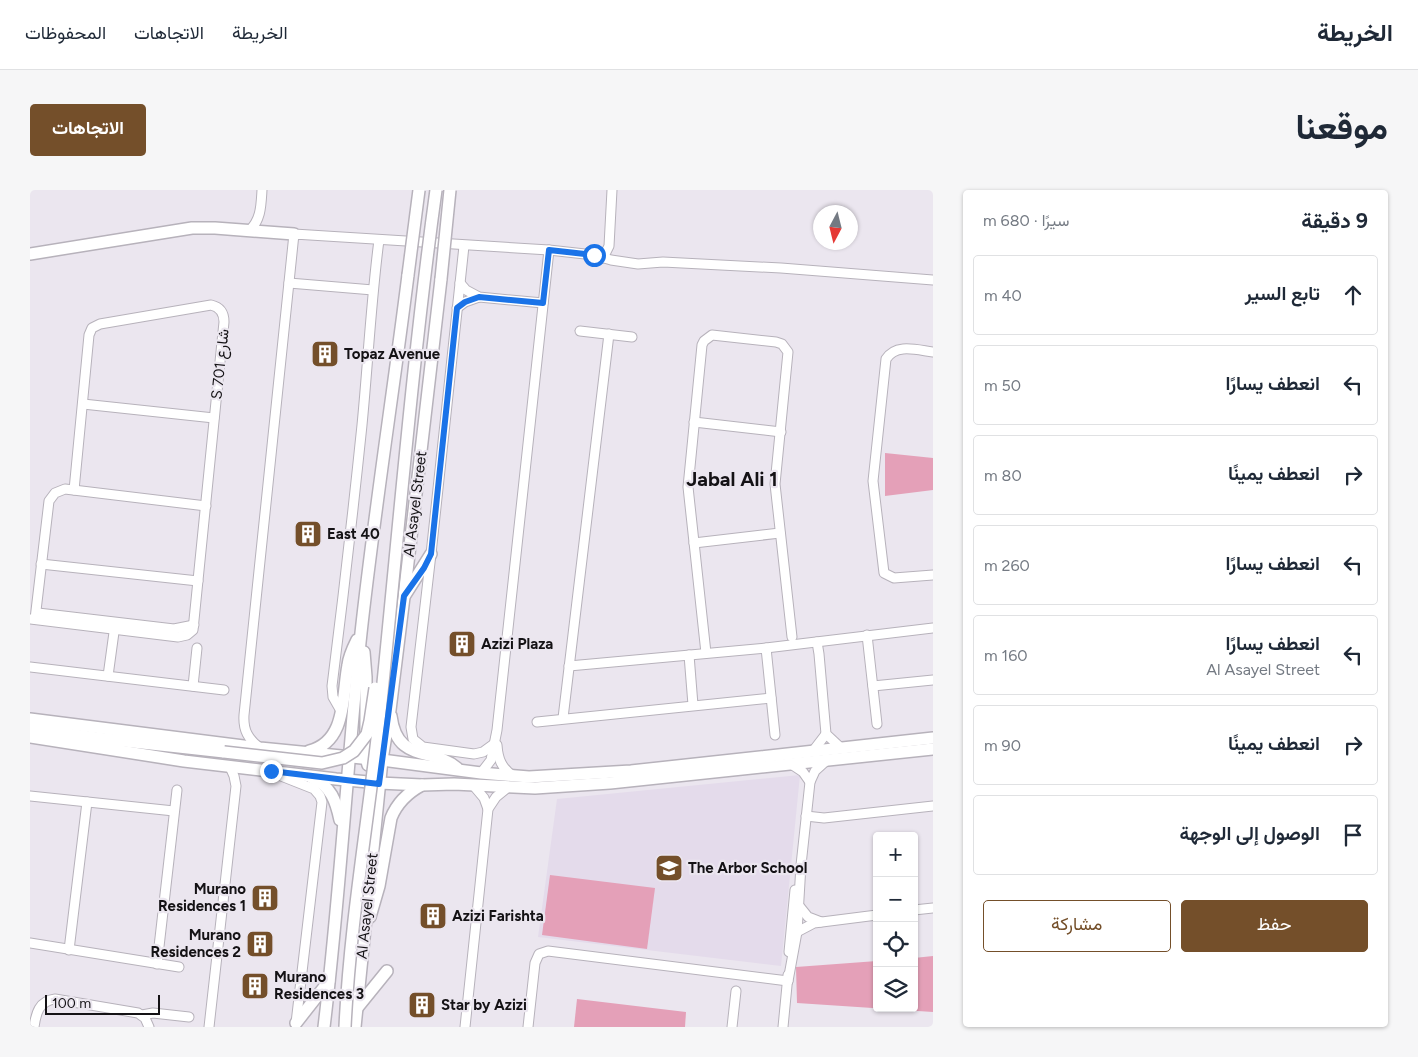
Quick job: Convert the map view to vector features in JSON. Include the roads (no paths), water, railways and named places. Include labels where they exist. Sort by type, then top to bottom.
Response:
[{"type":"main road","name":"Al Asayel Street","points":[[324,1027],[330,980],[361,632],[419,190]]},
{"type":"main road","points":[[345,1027],[355,900],[378,729],[408,422],[436,190]]},
{"type":"main road","name":"Al Asayel Street","points":[[355,1027],[379,784],[404,596],[450,190]]},
{"type":"main road","points":[[30,254],[192,228],[294,234]]},
{"type":"main road","points":[[404,596],[424,568],[431,554]]},
{"type":"main road","points":[[306,752],[320,747],[332,738],[337,729],[348,665],[353,648],[361,632]]},
{"type":"main road","points":[[361,632],[366,677],[366,758],[370,771],[379,784]]},
{"type":"main road","points":[[30,729],[322,762],[336,760],[349,755],[359,746],[369,727],[379,665],[387,641]]},
{"type":"main road","points":[[390,710],[395,734],[405,746],[418,753],[448,762],[461,771]]},
{"type":"main road","points":[[30,719],[260,748],[366,758],[480,774],[513,776],[562,776],[631,771],[933,738]]},
{"type":"main road","points":[[30,737],[184,761],[379,784],[473,785],[507,788],[602,784],[933,749]]},
{"type":"main road","points":[[306,775],[321,783],[331,792],[337,804],[342,834]]},
{"type":"main road","points":[[364,932],[379,886],[391,818],[395,808],[402,800],[412,790],[422,785]]},
{"type":"main road","points":[[356,1010],[387,971]]},
{"type":"main road","points":[[296,1025],[330,980]]},
{"type":"street","points":[[249,231],[259,217],[262,190]]},
{"type":"street","points":[[603,258],[609,246],[612,190]]},
{"type":"street","points":[[260,748],[244,731],[244,715],[294,234],[549,250],[594,255],[638,264],[663,262],[781,268],[933,280]]},
{"type":"street","points":[[341,711],[333,697],[332,686],[360,443],[379,240]]},
{"type":"street","points":[[464,246],[431,554],[410,727],[413,739],[424,747],[474,754],[483,752],[494,744]]},
{"type":"street","points":[[480,774],[491,760],[497,730],[549,250]]},
{"type":"street","points":[[289,283],[373,290]]},
{"type":"street","points":[[460,283],[466,290],[479,297],[543,303]]},
{"type":"street","points":[[457,308],[465,302],[479,297]]},
{"type":"street","name":"S 701 شارع","points":[[74,490],[89,333],[94,326],[211,305],[219,309],[224,319],[194,625],[191,632],[183,637],[114,626]]},
{"type":"street","points":[[580,331],[632,336]]},
{"type":"street","points":[[563,718],[609,334]]},
{"type":"street","points":[[706,653],[688,487],[702,345],[704,341],[712,336],[776,342],[786,348],[789,358],[776,484],[792,637]]},
{"type":"street","points":[[933,352],[899,348],[889,354],[886,359],[873,482],[884,573],[894,578],[933,575]]},
{"type":"street","points":[[82,404],[214,418]]},
{"type":"street","points":[[694,422],[780,432]]},
{"type":"street","points":[[108,676],[114,626],[33,616],[51,496],[60,490],[74,490],[206,506]]},
{"type":"street","points":[[694,543],[780,534]]},
{"type":"street","points":[[41,564],[198,581]]},
{"type":"street","points":[[569,666],[766,648],[933,628]]},
{"type":"street","points":[[867,635],[877,724]]},
{"type":"street","points":[[816,642],[819,654],[826,734],[841,748]]},
{"type":"street","points":[[192,686],[197,648]]},
{"type":"street","points":[[766,648],[774,734]]},
{"type":"street","points":[[688,655],[693,705]]},
{"type":"street","points":[[30,667],[224,690]]},
{"type":"street","points":[[873,686],[933,680]]},
{"type":"street","points":[[537,722],[770,698]]},
{"type":"street","points":[[497,730],[499,759],[503,767],[513,776]]},
{"type":"street","points":[[813,751],[826,734]]},
{"type":"street","points":[[788,981],[800,906],[801,866],[810,782],[814,771],[826,761]]},
{"type":"street","points":[[791,764],[803,772],[810,782]]},
{"type":"street","points":[[209,1027],[236,786],[230,766]]},
{"type":"street","points":[[236,786],[248,768]]},
{"type":"street","points":[[271,771],[314,789],[322,802],[296,1025]]},
{"type":"street","points":[[465,1027],[488,809],[484,798],[473,785]]},
{"type":"street","points":[[488,809],[496,797],[507,788]]},
{"type":"street","points":[[157,964],[177,790]]},
{"type":"street","points":[[30,796],[174,811]]},
{"type":"street","points":[[69,950],[87,802]]},
{"type":"street","points":[[806,816],[824,818],[933,806]]},
{"type":"street","points":[[784,1027],[791,929],[796,884],[801,866]]},
{"type":"street","points":[[800,906],[808,917],[821,922]]},
{"type":"street","points":[[918,910],[933,908]]},
{"type":"street","points":[[797,932],[808,925],[821,922],[873,916]]},
{"type":"street","points":[[30,944],[179,967]]},
{"type":"street","points":[[528,1027],[535,963],[539,954],[548,950],[788,981]]},
{"type":"street","points":[[732,1027],[736,991]]},
{"type":"street","points":[[34,1027],[36,1013],[40,1006],[47,1001],[55,999],[134,1012],[142,1016],[149,1027]]},
{"type":"street","points":[[142,1016],[153,1013],[189,1016]]},
{"type":"place","name":"Topaz Avenue","points":[[325,354]]},
{"type":"place","name":"East 40","points":[[308,534]]},
{"type":"place","name":"Azizi Plaza","points":[[462,644]]},
{"type":"place","name":"The Arbor School","points":[[669,868]]},
{"type":"place","name":"Murano Residences 1","points":[[265,898]]},
{"type":"place","name":"Azizi Farishta","points":[[433,916]]},
{"type":"place","name":"Murano Residences 2","points":[[260,944]]},
{"type":"place","name":"Murano Residences 3","points":[[255,986]]},
{"type":"place","name":"Star by Azizi","points":[[422,1005]]},
{"type":"district","name":"Jabal Ali 1","points":[[732,479]]}]
